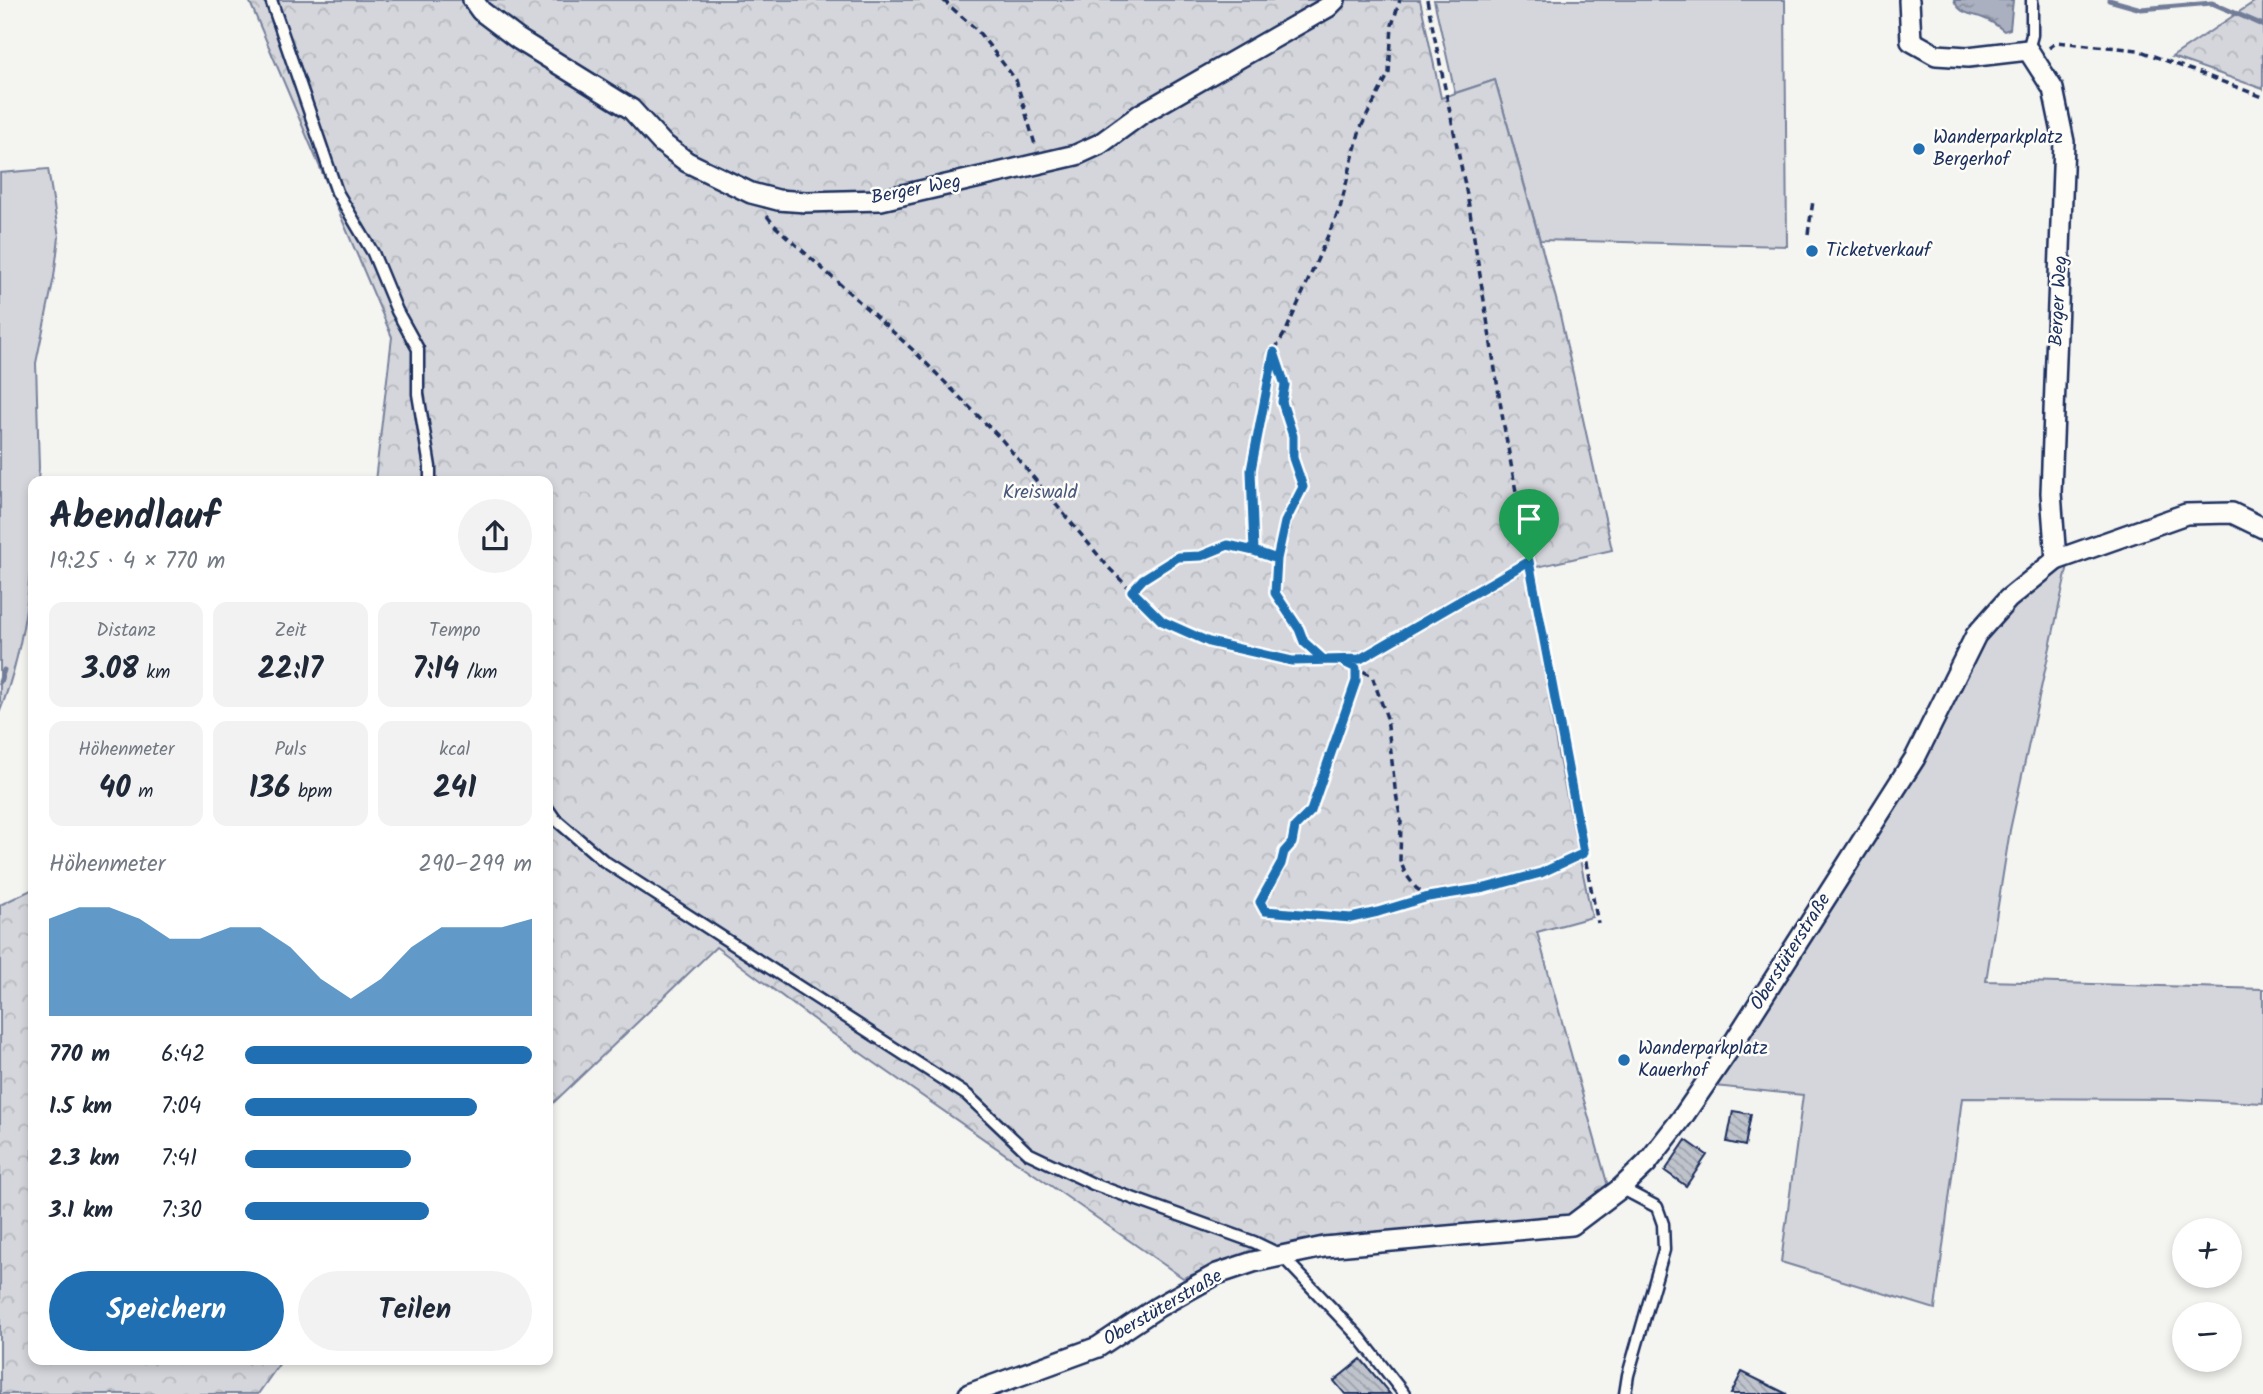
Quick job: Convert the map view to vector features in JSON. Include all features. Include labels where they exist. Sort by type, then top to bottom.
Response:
[{"type":"street","name":"Berger Weg","points":[[473,0],[481,11],[518,39],[631,109],[662,143],[687,162],[751,193],[778,200],[806,202],[881,200],[1076,155],[1100,144],[1141,114],[1328,7],[1335,0]]},
{"type":"street","points":[[1909,0],[1912,41],[1936,55],[2032,55]]},
{"type":"street","name":"Berger Weg","points":[[2032,55],[2053,89],[2064,142],[2052,493],[2056,561]]},
{"type":"street","name":"Oberstüterstraße","points":[[969,1394],[1098,1347],[1158,1307],[1217,1274],[1281,1255],[1324,1247],[1572,1225],[1621,1188],[1647,1163],[1682,1118],[1744,1027],[1915,758],[1976,635],[2008,599],[2056,561],[2186,513],[2232,513],[2263,528]]},
{"type":"lane","points":[[271,0],[337,192],[373,253],[397,312],[418,349],[418,394],[430,476]]},
{"type":"lane","points":[[2032,0],[2032,55]]},
{"type":"lane","points":[[553,816],[604,861],[967,1094],[1028,1153],[1093,1184],[1254,1242],[1281,1255],[1361,1339],[1405,1394]]},
{"type":"lane","points":[[1621,1188],[1657,1207],[1664,1224],[1664,1250],[1625,1394]]},
{"type":"path","points":[[943,0],[977,30],[1016,80],[1040,163]]},
{"type":"path","points":[[1254,551],[1251,470],[1274,352],[1286,331],[1340,208],[1360,129],[1389,73],[1392,25],[1400,0]]},
{"type":"path","points":[[1427,0],[1468,200],[1504,426],[1598,923]]},
{"type":"path","points":[[2032,55],[2057,42],[2138,50],[2263,97]]},
{"type":"path","points":[[751,193],[774,225],[913,350],[1002,440],[1109,568],[1162,621],[1209,642],[1292,661],[1360,659],[1529,561]]},
{"type":"path","points":[[1808,234],[1813,201]]},
{"type":"path","points":[[1274,352],[1285,385],[1282,402],[1293,436],[1293,458],[1303,487],[1285,522],[1277,559],[1275,593],[1299,629],[1304,642],[1324,660]]},
{"type":"path","points":[[1132,591],[1143,579],[1178,557],[1201,556],[1228,545],[1277,559]]},
{"type":"path","points":[[1340,660],[1372,676],[1387,718],[1401,821],[1400,860],[1411,881],[1428,897]]},
{"type":"path","points":[[1356,668],[1356,681],[1311,811],[1295,827],[1292,843],[1284,852],[1281,864],[1260,902],[1265,911],[1351,918],[1428,897],[1485,888],[1541,873],[1584,853]]},
{"type":"green space","name":"Kreiswald","points":[[249,0],[1420,0],[1441,98],[1495,80],[1558,306],[1612,550],[1528,569],[1558,754],[1592,917],[1537,932],[1609,1190],[1572,1220],[1248,1255],[1183,1278],[829,1031],[716,947],[553,1103],[553,476],[376,476],[392,337]]},
{"type":"green space","points":[[1434,0],[1785,0],[1787,246],[1540,240],[1495,80],[1455,93]]},
{"type":"green space","points":[[2257,0],[2263,0],[2263,89],[2172,57]]},
{"type":"green space","points":[[48,169],[59,237],[54,277],[36,363],[39,468],[38,476],[28,476],[27,598],[17,655],[0,711],[0,173]]},
{"type":"green space","points":[[2068,565],[2010,830],[1986,981],[2263,989],[2263,1103],[2174,1099],[1962,1098],[1935,1309],[1781,1262],[1803,1095],[1714,1086],[1976,648],[2029,589]]},
{"type":"green space","points":[[28,891],[28,1365],[278,1365],[258,1394],[0,1394],[0,905]]},
{"type":"water","points":[[1954,0],[2013,0],[2010,29],[2004,31],[1989,21],[1966,12],[1959,8]]},
{"type":"building","points":[[1733,1111],[1751,1114],[1745,1146],[1727,1142]]},
{"type":"building","points":[[1686,1140],[1707,1155],[1686,1186],[1665,1171]]},
{"type":"building","points":[[1361,1359],[1390,1394],[1345,1394],[1334,1381]]},
{"type":"building","points":[[1742,1372],[1787,1394],[1731,1394]]},
{"type":"waterway","points":[[2109,0],[2141,9],[2212,3],[2263,25]]},
{"type":"waterway","points":[[0,682],[4,670]]},
{"type":"place","name":"Wanderparkplatz Bergerhof","points":[[1919,149]]},
{"type":"place","name":"Ticketverkauf","points":[[1812,251]]},
{"type":"place","name":"Wanderparkplatz Kauerhof","points":[[1624,1060]]},
{"type":"route","points":[[1529,561],[1360,659],[1324,660],[1304,642],[1299,629],[1275,593],[1277,559],[1254,551],[1251,470],[1274,352],[1285,385],[1282,402],[1293,436],[1293,458],[1303,487],[1285,522],[1277,559],[1228,545],[1201,556],[1178,557],[1143,579],[1132,591],[1162,621],[1209,642],[1292,661],[1340,660],[1356,668],[1356,681],[1311,811],[1295,827],[1292,843],[1284,852],[1281,864],[1267,886],[1260,902],[1265,911],[1351,918],[1411,901],[1485,888],[1541,873],[1584,853],[1529,561]]}]
